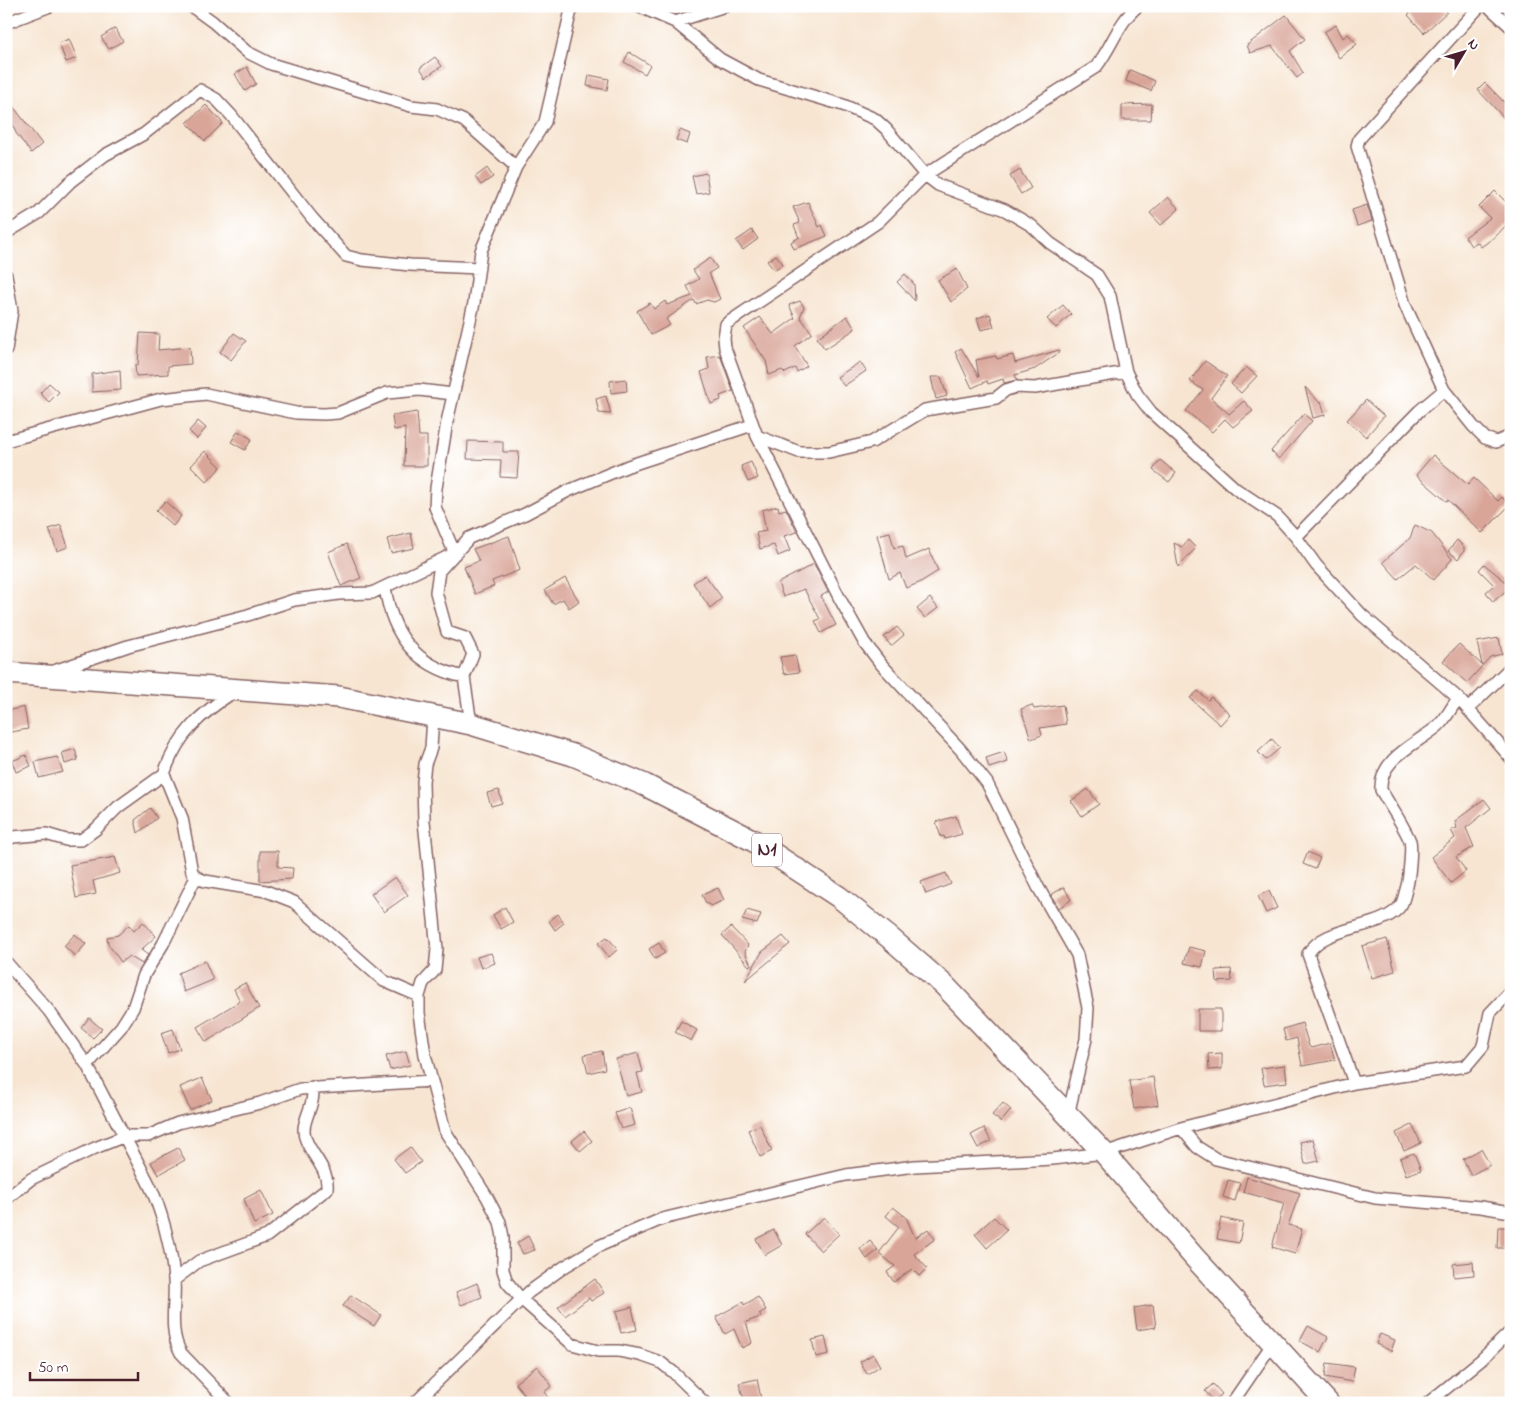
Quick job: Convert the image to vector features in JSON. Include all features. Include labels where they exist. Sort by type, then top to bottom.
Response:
[{"type":"highway","name":"N1","points":[[6,673],[339,698],[471,724],[573,755],[645,785],[754,841],[839,898],[944,985],[1104,1153],[1273,1344],[1328,1403]]},
{"type":"street","points":[[6,23],[50,6]]},
{"type":"street","points":[[191,6],[213,22],[247,52],[271,64],[411,106],[437,109],[448,114],[475,131],[516,168]]},
{"type":"street","points":[[455,554],[435,507],[436,488],[453,394],[474,303],[481,251],[516,168],[545,122],[572,6]]},
{"type":"street","points":[[638,6],[675,22],[720,59],[759,80],[843,105],[875,119],[886,129],[925,175],[938,185],[1005,210],[1032,226],[1050,243],[1097,275],[1110,296],[1126,372],[1137,394],[1151,412],[1236,489],[1276,516],[1296,536],[1316,565],[1362,615],[1469,708],[1511,758]]},
{"type":"street","points":[[675,22],[725,6]]},
{"type":"street","points":[[1068,1115],[1086,1039],[1088,1008],[1077,955],[1038,887],[987,783],[961,750],[881,664],[864,642],[840,599],[755,430],[725,348],[724,338],[726,324],[878,222],[925,175],[1096,67],[1112,46],[1119,26],[1138,6]]},
{"type":"street","points":[[1480,6],[1359,139],[1357,146],[1406,305],[1444,390],[1473,426],[1486,438],[1496,442],[1511,436]]},
{"type":"street","points":[[1488,6],[1511,26]]},
{"type":"street","points":[[6,233],[39,214],[70,182],[106,156],[144,134],[200,90],[216,99],[312,218],[346,256],[362,260],[410,265],[479,268]]},
{"type":"street","points":[[6,275],[12,311],[6,350]]},
{"type":"street","points":[[471,724],[464,677],[473,654],[465,638],[447,632],[436,592],[439,571],[469,538],[525,514],[568,491],[628,466],[755,430],[799,452],[829,452],[872,442],[925,410],[996,398],[1006,390],[1016,387],[1035,388],[1126,372]]},
{"type":"street","points":[[6,441],[160,399],[206,394],[296,413],[324,414],[338,413],[387,393],[419,390],[453,394]]},
{"type":"street","points":[[1296,536],[1419,411],[1444,390]]},
{"type":"street","points":[[40,677],[128,646],[210,623],[248,615],[294,600],[372,592],[455,554]]},
{"type":"street","points":[[385,587],[387,602],[398,628],[415,655],[431,665],[464,677]]},
{"type":"street","points":[[1469,708],[1511,667]]},
{"type":"street","points":[[6,840],[13,837],[46,834],[66,840],[81,840],[96,829],[118,807],[164,774],[173,749],[187,732],[207,710],[237,689]]},
{"type":"street","points":[[1354,1083],[1308,954],[1312,946],[1337,933],[1383,918],[1401,905],[1411,874],[1409,853],[1411,842],[1381,790],[1380,781],[1396,756],[1440,725],[1458,698]]},
{"type":"street","points":[[433,717],[431,748],[425,764],[423,782],[424,821],[437,955],[435,970],[423,983],[419,996],[420,1021],[432,1081],[446,1131],[500,1222],[503,1237],[503,1270],[507,1282],[521,1299],[572,1344],[598,1351],[619,1351],[640,1355],[660,1362],[705,1403]]},
{"type":"street","points":[[164,774],[182,818],[192,872],[196,877],[266,892],[294,902],[384,982],[419,996]]},
{"type":"street","points":[[87,1065],[121,1027],[133,1008],[144,975],[196,877]]},
{"type":"street","points":[[6,962],[49,1011],[87,1065],[154,1192],[174,1280],[176,1343],[181,1352],[229,1403]]},
{"type":"street","points":[[415,1403],[521,1299],[564,1267],[622,1235],[662,1219],[846,1175],[915,1166],[1045,1159],[1104,1153],[1181,1128],[1354,1083],[1466,1066],[1483,1046],[1490,1013],[1511,991]]},
{"type":"street","points":[[6,1199],[31,1179],[95,1148],[125,1136],[148,1136],[191,1120],[260,1103],[300,1089],[432,1081]]},
{"type":"street","points":[[174,1280],[199,1261],[267,1236],[327,1189],[328,1182],[306,1140],[304,1132],[313,1102],[312,1087]]},
{"type":"street","points":[[1181,1128],[1197,1147],[1216,1159],[1374,1198],[1481,1207],[1511,1212]]},
{"type":"street","points":[[1428,1403],[1481,1360],[1511,1330]]},
{"type":"street","points":[[1232,1403],[1273,1344]]},
{"type":"building","points":[[1417,6],[1442,6],[1447,12],[1424,33],[1408,15]]},
{"type":"building","points":[[1286,15],[1305,39],[1290,51],[1303,73],[1297,78],[1272,46],[1250,53],[1247,45]]},
{"type":"building","points":[[1336,25],[1343,38],[1348,34],[1357,44],[1339,58],[1324,32]]},
{"type":"building","points":[[115,28],[123,41],[109,49],[101,37]]},
{"type":"building","points":[[69,39],[77,58],[66,62],[59,43]]},
{"type":"building","points":[[629,52],[650,65],[645,74],[624,62]]},
{"type":"building","points":[[435,57],[442,66],[426,77],[420,68]]},
{"type":"building","points":[[247,67],[256,84],[245,91],[235,74]]},
{"type":"building","points":[[1130,70],[1155,81],[1151,91],[1126,81]]},
{"type":"building","points":[[589,75],[609,79],[607,90],[587,86]]},
{"type":"building","points":[[1485,83],[1511,109],[1504,118],[1478,90]]},
{"type":"building","points":[[6,97],[42,144],[31,153],[16,133],[6,107]]},
{"type":"building","points":[[1152,104],[1151,120],[1122,120],[1122,105]]},
{"type":"building","points":[[206,105],[223,123],[205,141],[187,123]]},
{"type":"building","points":[[680,130],[690,134],[687,144],[676,140]]},
{"type":"building","points":[[487,168],[493,177],[481,185],[475,177]]},
{"type":"building","points":[[1020,170],[1031,188],[1021,194],[1010,176]]},
{"type":"building","points":[[706,173],[709,192],[696,194],[692,176]]},
{"type":"building","points":[[1495,191],[1511,207],[1511,220],[1496,236],[1481,247],[1477,242],[1471,246],[1465,237],[1490,218],[1479,207]]},
{"type":"building","points":[[1168,197],[1179,209],[1161,225],[1150,213]]},
{"type":"building","points":[[808,202],[819,227],[822,225],[827,236],[794,249],[791,242],[799,238],[794,225],[800,223],[793,207]]},
{"type":"building","points":[[1367,205],[1372,221],[1357,226],[1352,210]]},
{"type":"building","points":[[752,230],[758,239],[743,250],[736,241]]},
{"type":"building","points":[[776,255],[783,264],[774,270],[767,261]]},
{"type":"building","points":[[710,258],[717,268],[709,273],[720,299],[714,302],[707,300],[696,304],[694,300],[666,319],[670,325],[651,335],[637,311],[650,303],[654,309],[665,301],[667,305],[692,296],[687,286],[699,279],[693,270]]},
{"type":"building","points":[[957,269],[967,289],[951,302],[938,280]]},
{"type":"building","points":[[905,274],[914,284],[915,301],[897,282]]},
{"type":"building","points":[[800,301],[804,307],[800,317],[812,333],[795,346],[807,366],[797,372],[795,368],[785,373],[782,370],[769,375],[766,361],[744,328],[760,317],[773,334],[795,318],[789,305]]},
{"type":"building","points":[[1063,305],[1071,314],[1056,328],[1047,319]]},
{"type":"building","points":[[990,314],[994,327],[981,330],[977,318]]},
{"type":"building","points":[[847,316],[855,329],[825,349],[817,338]]},
{"type":"building","points":[[140,333],[159,334],[158,350],[190,347],[191,364],[168,366],[168,374],[136,376],[135,365],[138,365]]},
{"type":"building","points":[[234,333],[246,341],[231,360],[220,352]]},
{"type":"building","points":[[961,348],[979,377],[976,360],[996,356],[997,359],[1013,355],[1015,363],[1059,350],[1060,352],[1035,369],[1015,375],[1017,380],[1004,383],[1003,379],[988,384],[987,381],[972,388],[955,352]]},
{"type":"building","points":[[720,355],[733,391],[720,396],[721,400],[711,404],[701,372],[709,369],[707,357]]},
{"type":"building","points":[[1205,361],[1227,376],[1211,398],[1229,414],[1244,401],[1253,411],[1233,427],[1225,419],[1212,432],[1186,411],[1203,390],[1190,381]]},
{"type":"building","points":[[860,362],[866,371],[844,386],[837,377]]},
{"type":"building","points":[[1246,367],[1257,376],[1241,393],[1231,384]]},
{"type":"building","points":[[120,370],[121,390],[92,392],[92,374]]},
{"type":"building","points":[[931,377],[941,377],[947,396],[936,399]]},
{"type":"building","points":[[626,379],[627,391],[611,393],[610,381]]},
{"type":"building","points":[[49,383],[59,392],[49,402],[40,393]]},
{"type":"building","points":[[1305,387],[1319,402],[1321,401],[1325,415],[1313,418]]},
{"type":"building","points":[[606,396],[611,414],[599,413],[596,399]]},
{"type":"building","points":[[1366,400],[1384,416],[1366,437],[1347,420]]},
{"type":"building","points":[[417,412],[419,436],[427,436],[427,466],[404,466],[405,428],[394,430],[392,416]]},
{"type":"building","points":[[1304,414],[1312,421],[1279,459],[1271,451]]},
{"type":"building","points":[[198,421],[206,428],[197,439],[189,431]]},
{"type":"building","points":[[238,431],[252,439],[245,450],[231,442]]},
{"type":"building","points":[[468,441],[503,442],[503,452],[519,452],[517,478],[500,477],[501,460],[467,459]]},
{"type":"building","points":[[205,451],[221,467],[207,482],[191,466]]},
{"type":"building","points":[[1433,455],[1468,485],[1474,478],[1498,501],[1502,497],[1510,505],[1482,533],[1448,500],[1446,501],[1416,475]]},
{"type":"building","points":[[1160,460],[1176,473],[1169,482],[1153,470]]},
{"type":"building","points":[[751,462],[758,478],[748,482],[741,466]]},
{"type":"building","points":[[165,501],[181,516],[173,526],[156,511]]},
{"type":"building","points":[[778,506],[779,511],[786,509],[797,532],[784,536],[790,551],[778,556],[774,545],[760,549],[756,533],[766,531],[762,510]]},
{"type":"building","points":[[61,525],[68,547],[57,551],[49,529]]},
{"type":"building","points":[[1415,525],[1432,533],[1452,559],[1434,580],[1416,564],[1398,579],[1383,562],[1410,538]]},
{"type":"building","points":[[890,532],[894,548],[903,546],[906,559],[929,549],[938,571],[919,583],[906,588],[900,573],[889,579],[877,535]]},
{"type":"building","points":[[411,533],[414,548],[391,553],[387,539]]},
{"type":"building","points":[[509,536],[520,570],[492,581],[494,586],[475,594],[464,567],[479,561],[473,549]]},
{"type":"building","points":[[1188,540],[1196,548],[1178,567],[1174,543],[1182,547]]},
{"type":"building","points":[[1457,540],[1464,547],[1464,551],[1458,559],[1448,551]]},
{"type":"building","points":[[347,544],[361,578],[341,586],[328,552]]},
{"type":"building","points":[[814,564],[828,592],[821,596],[836,625],[821,633],[815,621],[820,619],[804,589],[783,597],[778,583]]},
{"type":"building","points":[[1484,564],[1511,586],[1493,602],[1486,592],[1494,585],[1479,570]]},
{"type":"building","points":[[705,575],[722,598],[710,608],[693,583]]},
{"type":"building","points":[[565,578],[579,601],[569,608],[563,599],[553,604],[545,590]]},
{"type":"building","points":[[930,598],[938,608],[925,618],[917,609]]},
{"type":"building","points":[[897,627],[904,635],[891,646],[884,637]]},
{"type":"building","points":[[1499,638],[1502,654],[1490,657],[1467,683],[1443,661],[1459,644],[1482,665],[1477,642]]},
{"type":"building","points":[[795,655],[799,672],[784,674],[780,657]]},
{"type":"building","points":[[1198,691],[1208,700],[1211,697],[1230,714],[1220,725],[1190,698]]},
{"type":"building","points":[[1032,705],[1034,709],[1063,705],[1066,724],[1040,728],[1042,735],[1031,739],[1021,709]]},
{"type":"building","points":[[24,707],[28,729],[6,733],[6,711]]},
{"type":"building","points":[[1272,739],[1280,748],[1266,760],[1258,752]]},
{"type":"building","points":[[75,749],[78,760],[65,764],[62,753]]},
{"type":"building","points":[[1004,752],[1008,762],[989,768],[986,758]]},
{"type":"building","points":[[26,755],[31,766],[16,772],[12,761]]},
{"type":"building","points":[[57,757],[63,772],[39,778],[35,762]]},
{"type":"building","points":[[1088,789],[1099,804],[1082,816],[1071,801]]},
{"type":"building","points":[[499,790],[502,803],[491,806],[487,793]]},
{"type":"building","points":[[1484,799],[1491,808],[1466,828],[1474,847],[1456,857],[1466,871],[1451,883],[1431,857],[1455,838],[1451,830],[1457,828],[1455,821]]},
{"type":"building","points":[[150,808],[157,818],[138,833],[135,820]]},
{"type":"building","points":[[956,816],[962,834],[945,839],[944,836],[941,837],[936,822]]},
{"type":"building","points":[[260,851],[278,851],[278,867],[293,868],[292,879],[260,881]]},
{"type":"building","points":[[1308,852],[1320,858],[1315,869],[1303,864]]},
{"type":"building","points":[[115,857],[120,873],[93,881],[96,894],[76,898],[70,865]]},
{"type":"building","points":[[946,873],[951,884],[926,894],[921,882]]},
{"type":"building","points":[[395,877],[408,895],[384,912],[371,894]]},
{"type":"building","points":[[1064,887],[1071,900],[1059,908],[1051,895]]},
{"type":"building","points":[[718,888],[724,900],[711,906],[706,903],[702,895]]},
{"type":"building","points":[[1269,891],[1277,908],[1266,913],[1258,896]]},
{"type":"building","points":[[505,907],[513,922],[501,929],[493,915]]},
{"type":"building","points":[[747,910],[761,914],[757,924],[742,920]]},
{"type":"building","points":[[558,914],[564,923],[555,930],[549,921]]},
{"type":"building","points":[[143,922],[156,936],[141,950],[148,955],[142,964],[129,956],[121,962],[108,944],[107,937],[118,935],[129,925],[134,931]]},
{"type":"building","points":[[731,927],[748,945],[745,952],[751,965],[749,966],[722,935]]},
{"type":"building","points":[[75,934],[86,944],[75,956],[64,946]]},
{"type":"building","points":[[783,936],[790,944],[745,981],[762,952]]},
{"type":"building","points":[[607,937],[618,949],[609,957],[598,943]]},
{"type":"building","points":[[1387,939],[1395,971],[1372,978],[1362,946]]},
{"type":"building","points":[[659,943],[665,953],[655,959],[649,949]]},
{"type":"building","points":[[1189,947],[1206,951],[1202,967],[1184,963]]},
{"type":"building","points":[[491,953],[495,963],[481,968],[477,957]]},
{"type":"building","points":[[205,961],[213,980],[184,992],[178,973]]},
{"type":"building","points":[[1231,969],[1232,981],[1217,982],[1216,970]]},
{"type":"building","points":[[245,983],[259,1008],[206,1042],[197,1027],[240,1001],[234,989]]},
{"type":"building","points":[[1198,1009],[1221,1009],[1221,1031],[1198,1031]]},
{"type":"building","points":[[89,1018],[102,1029],[93,1038],[81,1028]]},
{"type":"building","points":[[681,1021],[697,1030],[691,1041],[675,1032]]},
{"type":"building","points":[[1302,1023],[1309,1046],[1311,1048],[1330,1043],[1335,1060],[1302,1066],[1297,1038],[1286,1041],[1283,1029]]},
{"type":"building","points":[[173,1029],[180,1049],[168,1053],[161,1033]]},
{"type":"building","points":[[406,1051],[410,1065],[390,1070],[386,1056]]},
{"type":"building","points":[[602,1051],[605,1069],[588,1073],[584,1055]]},
{"type":"building","points":[[638,1053],[643,1072],[637,1073],[642,1092],[626,1096],[616,1059]]},
{"type":"building","points":[[1222,1053],[1222,1069],[1209,1070],[1208,1054]]},
{"type":"building","points":[[1285,1065],[1287,1082],[1264,1085],[1261,1068]]},
{"type":"building","points":[[1153,1077],[1158,1105],[1134,1109],[1129,1081]]},
{"type":"building","points":[[202,1078],[212,1100],[190,1110],[180,1087]]},
{"type":"building","points":[[1003,1103],[1011,1110],[1001,1122],[992,1115]]},
{"type":"building","points":[[630,1108],[635,1125],[621,1129],[615,1113]]},
{"type":"building","points":[[760,1125],[772,1151],[760,1157],[748,1130]]},
{"type":"building","points":[[1412,1125],[1421,1143],[1404,1151],[1396,1133]]},
{"type":"building","points":[[984,1128],[991,1141],[978,1148],[971,1135]]},
{"type":"building","points":[[584,1131],[592,1141],[580,1151],[572,1141]]},
{"type":"building","points":[[1313,1139],[1319,1161],[1305,1164],[1300,1142]]},
{"type":"building","points":[[410,1147],[421,1162],[405,1173],[394,1159]]},
{"type":"building","points":[[178,1148],[185,1160],[158,1175],[151,1162]]},
{"type":"building","points":[[1481,1149],[1490,1165],[1471,1175],[1463,1159]]},
{"type":"building","points":[[1414,1153],[1421,1170],[1406,1175],[1400,1158]]},
{"type":"building","points":[[1247,1177],[1300,1193],[1288,1225],[1302,1229],[1295,1254],[1272,1247],[1284,1203],[1243,1192]]},
{"type":"building","points":[[1228,1180],[1240,1183],[1235,1201],[1223,1197]]},
{"type":"building","points":[[261,1190],[273,1215],[254,1224],[244,1199]]},
{"type":"building","points":[[893,1207],[906,1217],[915,1238],[928,1229],[935,1239],[914,1254],[927,1268],[919,1276],[912,1269],[894,1282],[887,1272],[895,1266],[879,1253],[899,1227],[886,1216]]},
{"type":"building","points":[[824,1217],[839,1234],[821,1251],[805,1234]]},
{"type":"building","points":[[994,1217],[1007,1230],[987,1248],[975,1234]]},
{"type":"building","points":[[1221,1218],[1243,1223],[1239,1243],[1217,1239]]},
{"type":"building","points":[[1498,1227],[1511,1227],[1511,1248],[1497,1248]]},
{"type":"building","points":[[774,1230],[782,1245],[765,1255],[756,1239]]},
{"type":"building","points":[[528,1236],[535,1250],[523,1254],[517,1243]]},
{"type":"building","points":[[870,1241],[878,1250],[867,1259],[860,1249]]},
{"type":"building","points":[[1473,1262],[1474,1275],[1454,1277],[1453,1264]]},
{"type":"building","points":[[595,1279],[604,1293],[591,1301],[589,1298],[565,1316],[558,1307]]},
{"type":"building","points":[[477,1283],[482,1297],[461,1305],[456,1292]]},
{"type":"building","points":[[351,1295],[381,1315],[374,1326],[343,1306]]},
{"type":"building","points":[[758,1297],[766,1310],[759,1314],[761,1317],[746,1322],[752,1343],[742,1348],[734,1329],[725,1334],[716,1317],[743,1302],[744,1305]]},
{"type":"building","points":[[1153,1305],[1156,1327],[1137,1330],[1134,1308]]},
{"type":"building","points":[[632,1307],[637,1330],[621,1333],[616,1311]]},
{"type":"building","points":[[1308,1326],[1328,1337],[1320,1352],[1300,1341]]},
{"type":"building","points":[[1380,1334],[1395,1340],[1391,1351],[1376,1344]]},
{"type":"building","points":[[825,1337],[829,1354],[816,1357],[812,1340]]},
{"type":"building","points":[[873,1354],[880,1366],[867,1374],[860,1362]]},
{"type":"building","points":[[1327,1363],[1355,1367],[1352,1382],[1325,1377]]},
{"type":"building","points":[[537,1366],[552,1386],[544,1392],[552,1403],[531,1403],[515,1383]]},
{"type":"building","points":[[757,1379],[762,1403],[745,1403],[739,1383]]},
{"type":"building","points":[[1213,1384],[1222,1394],[1214,1401],[1205,1391]]}]
